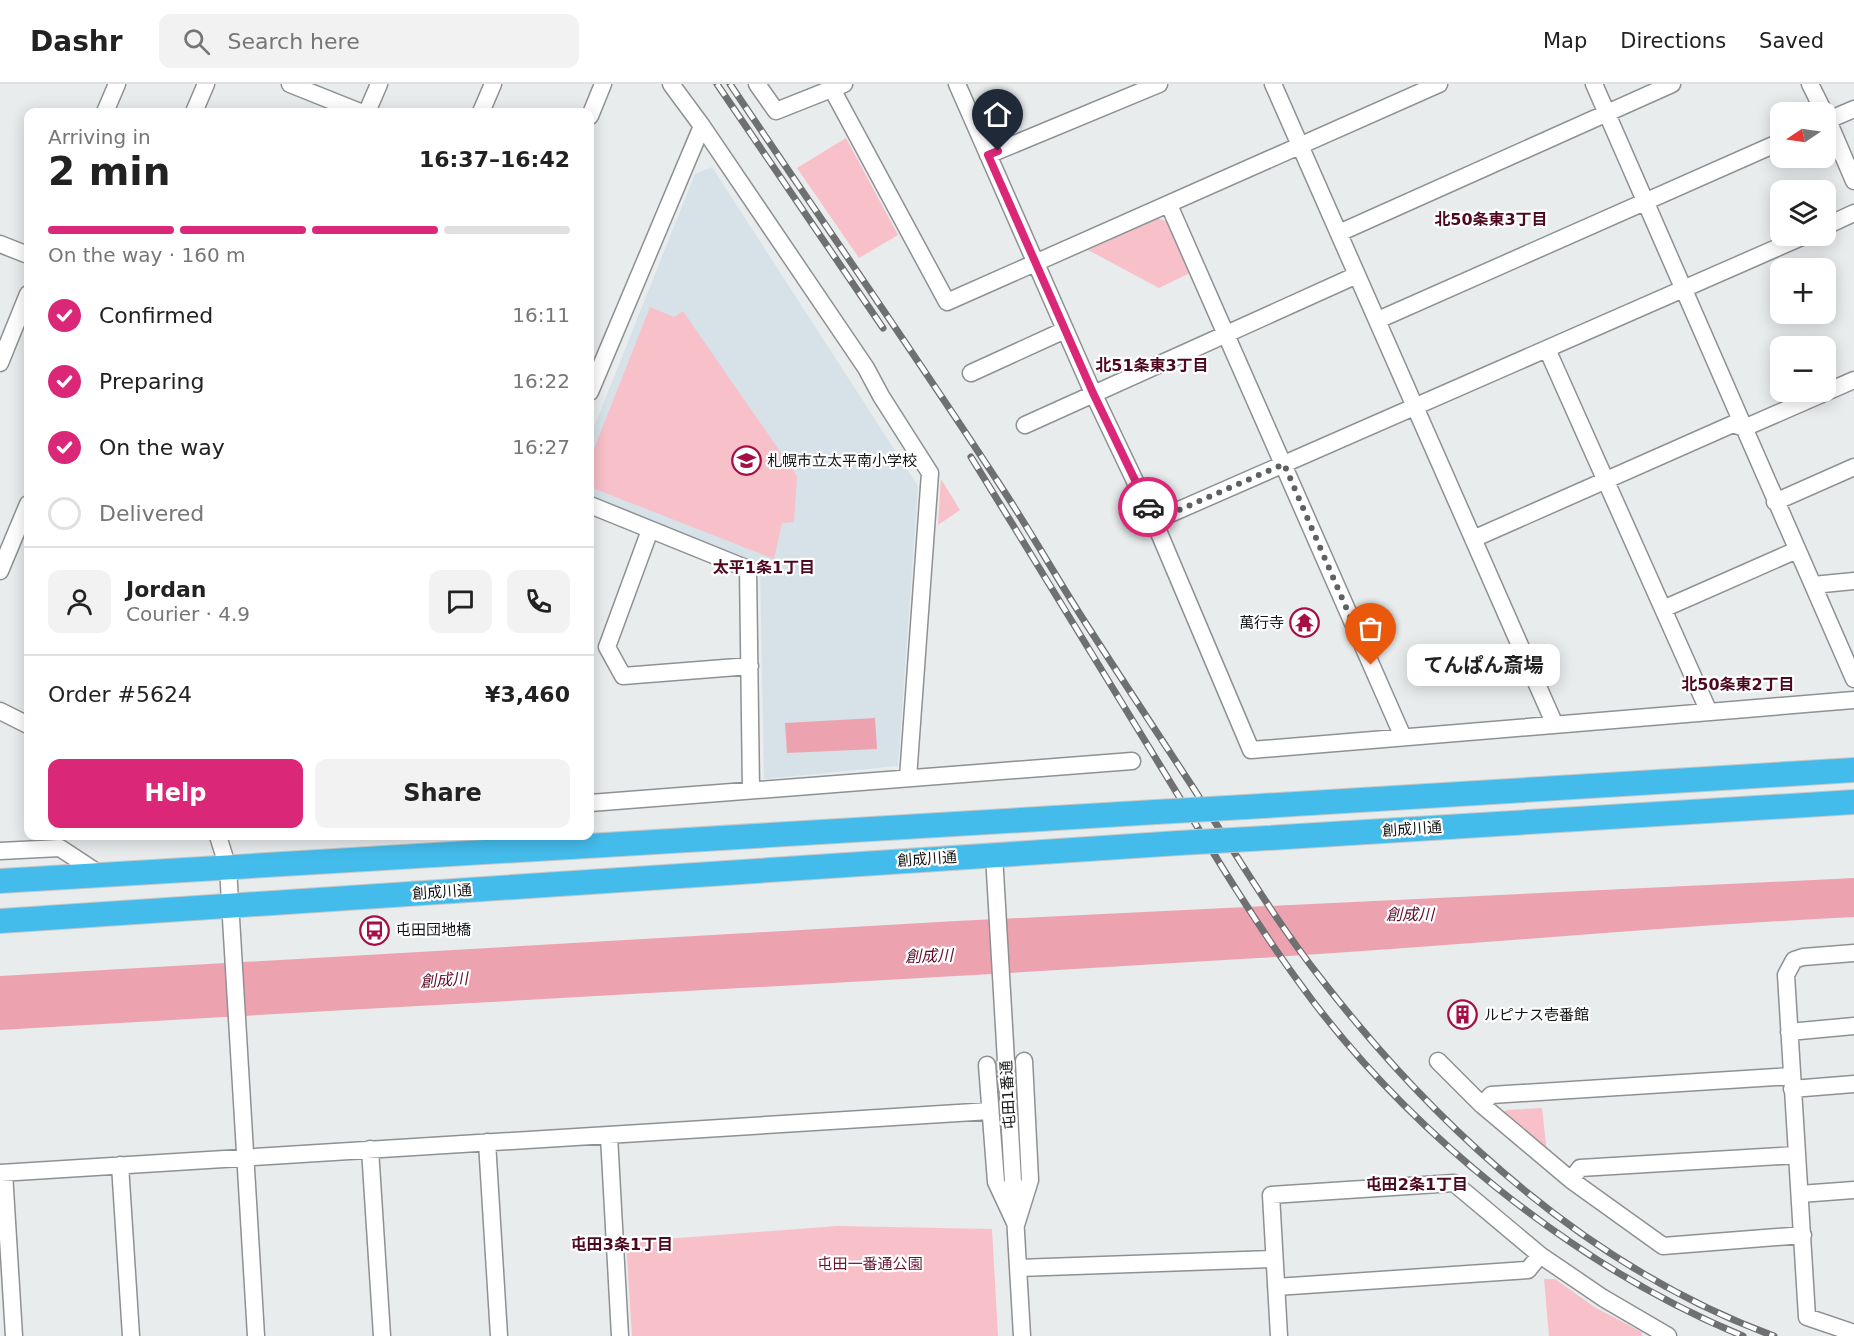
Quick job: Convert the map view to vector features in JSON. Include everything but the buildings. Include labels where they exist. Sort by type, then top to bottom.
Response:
[{"type":"highway","points":[[0,881],[1854,770]]},
{"type":"highway","name":"創成川通","points":[[0,921],[1179,843],[1854,802]]},
{"type":"street","points":[[107,108],[117,84]]},
{"type":"street","points":[[196,108],[206,84]]},
{"type":"street","points":[[290,84],[350,108]]},
{"type":"street","points":[[369,108],[379,84]]},
{"type":"street","points":[[483,108],[493,84]]},
{"type":"street","points":[[593,108],[603,84]]},
{"type":"street","points":[[671,84],[866,368],[930,473],[908,778]]},
{"type":"street","points":[[757,84],[776,111],[838,86],[947,302],[1439,84]]},
{"type":"street","points":[[957,84],[1093,393],[1154,521],[1251,750],[1854,700]]},
{"type":"street","points":[[988,155],[1159,84]]},
{"type":"street","points":[[1273,84],[1555,725]]},
{"type":"street","points":[[1594,84],[1682,290],[1854,679]]},
{"type":"street","points":[[1339,233],[1672,84]]},
{"type":"street","points":[[1810,84],[1819,102]]},
{"type":"street","points":[[1836,114],[1854,109]]},
{"type":"street","points":[[594,382],[702,126]]},
{"type":"street","points":[[1836,140],[1854,181]]},
{"type":"street","points":[[1378,320],[1645,204],[1770,147]]},
{"type":"street","points":[[1170,205],[1403,738]]},
{"type":"street","points":[[1836,221],[1854,213]]},
{"type":"street","points":[[0,244],[24,253]]},
{"type":"street","points":[[1154,521],[1781,246]]},
{"type":"street","points":[[1025,425],[1093,393],[1227,336],[1357,275]]},
{"type":"street","points":[[0,363],[24,304]]},
{"type":"street","points":[[971,373],[1065,330]]},
{"type":"street","points":[[1547,349],[1709,712]]},
{"type":"street","points":[[1473,539],[1732,424],[1744,428],[1854,380]]},
{"type":"street","points":[[1775,502],[1854,467]]},
{"type":"street","points":[[594,507],[748,569],[751,790]]},
{"type":"street","points":[[0,571],[24,514]]},
{"type":"street","points":[[650,530],[607,646],[623,676],[750,666]]},
{"type":"street","points":[[1663,609],[1797,550]]},
{"type":"street","points":[[1813,585],[1854,581]]},
{"type":"street","points":[[0,711],[24,723]]},
{"type":"street","points":[[594,803],[1132,761]]},
{"type":"street","points":[[219,840],[228,868],[231,907],[256,1336]]},
{"type":"street","points":[[0,851],[60,848],[101,875]]},
{"type":"street","name":"屯田1番通","points":[[994,855],[1022,1336]]},
{"type":"street","points":[[1854,953],[1803,957],[1794,960],[1786,975],[1808,1317],[1854,1332]]},
{"type":"street","points":[[1789,1032],[1854,1026]]},
{"type":"street","points":[[1016,1225],[1030,1180],[1024,1061]]},
{"type":"street","points":[[1438,1061],[1482,1105],[1571,1180],[1663,1246],[1803,1235]]},
{"type":"street","points":[[987,1065],[996,1182],[1016,1225]]},
{"type":"street","points":[[1482,1105],[1491,1095],[1792,1083],[1854,1084]]},
{"type":"street","points":[[14,1336],[2,1173],[990,1111]]},
{"type":"street","points":[[609,1136],[620,1336]]},
{"type":"street","points":[[487,1142],[499,1336]]},
{"type":"street","points":[[370,1149],[382,1336]]},
{"type":"street","points":[[1571,1180],[1580,1167],[1797,1155]]},
{"type":"street","points":[[120,1165],[131,1336]]},
{"type":"street","points":[[1279,1336],[1271,1196],[1454,1183],[1540,1255],[1604,1299],[1668,1336]]},
{"type":"street","points":[[1800,1194],[1854,1190]]},
{"type":"street","points":[[1276,1287],[1528,1270],[1540,1255]]},
{"type":"street","points":[[1018,1268],[1274,1259]]},
{"type":"shaded area","name":"札幌市立太平南小学校","points":[[712,167],[918,486],[898,766],[764,779],[760,568],[594,501],[594,427],[695,174]]},
{"type":"green space","points":[[846,138],[898,235],[859,258],[797,168]]},
{"type":"green space","points":[[1157,218],[1166,221],[1192,272],[1159,288],[1088,250]]},
{"type":"green space","points":[[650,307],[674,317],[683,311],[797,476],[794,522],[782,523],[774,559],[594,489],[594,449]]},
{"type":"green space","points":[[941,479],[960,510],[938,525]]},
{"type":"green space","points":[[1542,1108],[1547,1153],[1500,1114],[1507,1110]]},
{"type":"green space","name":"屯田一番通公園","points":[[837,1226],[992,1229],[998,1336],[632,1336],[626,1242]]},
{"type":"green space","points":[[1544,1279],[1555,1279],[1596,1308],[1642,1332],[1642,1336],[1549,1336]]},
{"type":"water","points":[[875,718],[877,749],[787,753],[785,723]]},
{"type":"water","name":"創成川","points":[[1854,878],[1854,917],[1258,958],[0,1030],[0,976],[956,921]]},
{"type":"railway","points":[[717,84],[883,328]]},
{"type":"railway","points":[[730,84],[1000,485],[1083,619],[1271,909],[1304,957],[1368,1036],[1469,1142],[1524,1190],[1582,1234],[1643,1274],[1707,1308],[1774,1336]]},
{"type":"railway","points":[[971,457],[1240,896],[1298,981],[1341,1036],[1389,1089],[1441,1140],[1497,1188],[1556,1232],[1618,1272],[1680,1307],[1743,1336]]},
{"type":"way so far","points":[[1148,507],[1154,521],[1284,464],[1371,665]]},
{"type":"place","name":"札幌市立太平南小学校","points":[[746,461]]},
{"type":"place","name":"萬行寺","points":[[1305,623]]},
{"type":"place","name":"てんぱん斎場","points":[[1371,665]]},
{"type":"place","name":"屯田団地橋","points":[[375,930]]},
{"type":"place","name":"ルピナス壱番館","points":[[1463,1015]]},
{"type":"district","name":"北50条東3丁目","points":[[1491,219]]},
{"type":"district","name":"北51条東3丁目","points":[[1152,365]]},
{"type":"district","name":"太平1条1丁目","points":[[764,567]]},
{"type":"district","name":"北50条東2丁目","points":[[1738,684]]},
{"type":"district","name":"屯田2条1丁目","points":[[1417,1184]]},
{"type":"district","name":"屯田3条1丁目","points":[[622,1244]]},
{"type":"route","points":[[998,151],[988,155],[1093,393],[1148,507]]}]
